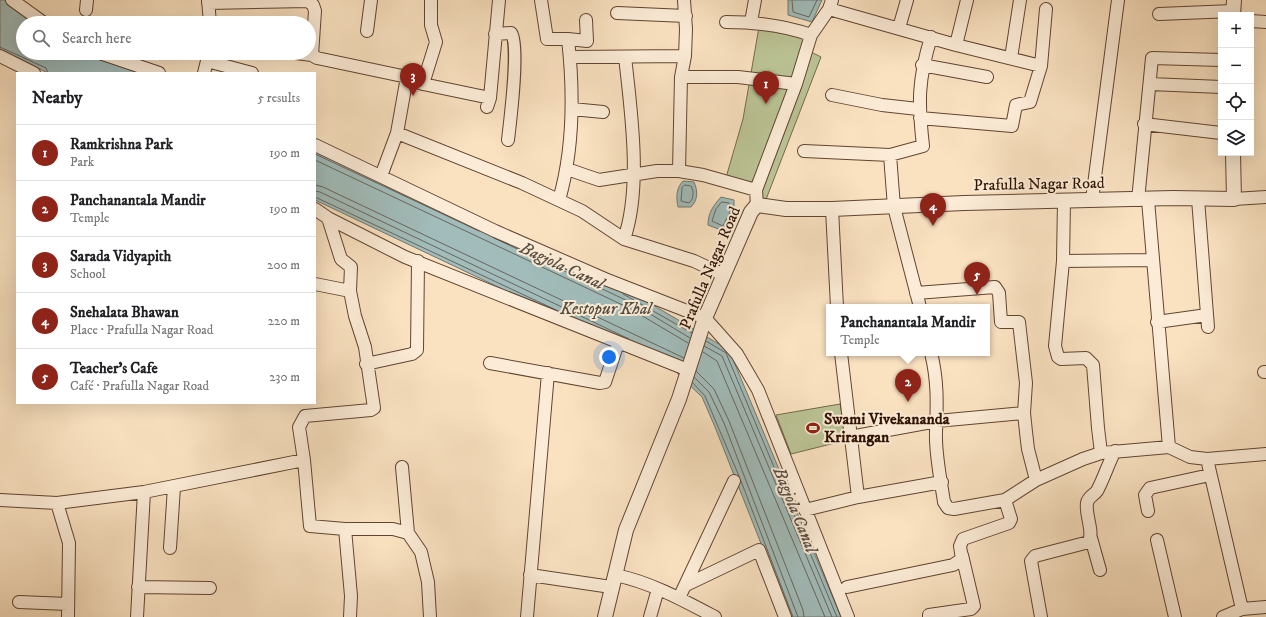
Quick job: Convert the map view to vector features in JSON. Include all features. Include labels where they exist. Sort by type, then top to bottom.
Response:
[{"type":"street","points":[[12,0],[34,16]]},
{"type":"street","points":[[367,31],[371,0]]},
{"type":"street","points":[[423,84],[436,42],[431,25],[431,0]]},
{"type":"street","points":[[316,57],[407,77],[423,84],[488,103],[499,0]]},
{"type":"street","points":[[541,0],[547,39],[587,41],[586,20]]},
{"type":"street","points":[[679,171],[681,77],[685,56],[686,16],[684,0]]},
{"type":"street","points":[[751,22],[755,0]]},
{"type":"street","points":[[899,28],[907,0]]},
{"type":"street","points":[[956,45],[968,0]]},
{"type":"street","points":[[1011,58],[1020,0]]},
{"type":"street","points":[[1092,200],[1118,0]]},
{"type":"street","points":[[209,16],[208,1],[310,2],[315,11],[315,16]]},
{"type":"street","points":[[757,205],[756,190],[796,84],[811,35],[831,5],[883,25],[1041,66]]},
{"type":"street","points":[[832,95],[919,114],[1010,127],[1013,125],[1016,105],[1030,102],[1041,66],[1046,9]]},
{"type":"street","points":[[1159,14],[1233,9]]},
{"type":"street","points":[[617,13],[686,16]]},
{"type":"street","points":[[1254,21],[1266,22]]},
{"type":"street","points":[[726,22],[751,22],[788,27],[811,35]]},
{"type":"street","points":[[496,34],[511,33],[514,38],[515,72],[508,140]]},
{"type":"street","points":[[804,151],[890,155],[923,146],[919,114],[922,65],[931,37]]},
{"type":"street","points":[[559,200],[567,169],[572,109],[568,39]]},
{"type":"street","points":[[0,56],[32,72]]},
{"type":"street","points":[[570,58],[685,56]]},
{"type":"street","points":[[624,239],[631,220],[634,174],[625,57]]},
{"type":"street","points":[[1169,447],[1152,260],[1143,200],[1144,124],[1152,58],[1218,60]]},
{"type":"street","points":[[121,60],[156,72]]},
{"type":"street","points":[[207,62],[248,72]]},
{"type":"street","points":[[922,65],[987,77]]},
{"type":"street","points":[[381,176],[397,133],[407,77]]},
{"type":"street","points":[[681,77],[744,77],[796,84]]},
{"type":"street","points":[[1150,84],[1218,87]]},
{"type":"street","points":[[572,109],[603,112]]},
{"type":"street","points":[[1144,124],[1218,133]]},
{"type":"street","points":[[397,133],[522,183],[559,200],[582,211],[624,239],[694,261],[724,275]]},
{"type":"street","points":[[316,145],[495,231],[605,279],[705,318],[737,354],[758,390],[848,617]]},
{"type":"street","points":[[890,155],[894,207],[919,304]]},
{"type":"street","points":[[1233,156],[1234,199],[1266,197]]},
{"type":"street","points":[[567,169],[599,180],[657,171],[679,171],[703,175],[756,190]]},
{"type":"street","points":[[1157,322],[1207,321],[1198,199]]},
{"type":"street","name":"Prafulla Nagar Road","points":[[605,617],[626,530],[678,399],[705,318],[751,212],[757,205],[786,209],[832,209],[964,203],[1234,199]]},
{"type":"street","points":[[1064,201],[1063,261],[1055,346],[1058,357],[1061,359],[1086,358],[1093,365],[1101,453]]},
{"type":"street","points":[[832,209],[837,304]]},
{"type":"street","points":[[316,210],[328,218],[405,257],[618,344],[688,370]]},
{"type":"street","points":[[328,218],[341,259],[351,267],[350,291],[355,316],[365,347],[366,364],[374,408],[371,410],[305,416],[299,427],[304,460],[310,526],[345,529],[393,529],[408,533]]},
{"type":"street","points":[[1063,261],[1152,260]]},
{"type":"street","points":[[366,364],[412,354],[416,350],[418,262]]},
{"type":"street","points":[[316,284],[350,291]]},
{"type":"street","points":[[916,294],[996,287],[999,294],[1001,322],[1019,322],[1026,383],[1024,413],[1028,449],[1036,480]]},
{"type":"street","points":[[490,363],[605,382],[618,344]]},
{"type":"street","points":[[840,356],[858,497]]},
{"type":"street","points":[[932,356],[935,370],[936,433],[944,502],[948,508],[954,509],[1005,500],[1036,480],[1083,459],[1101,453],[1169,447],[1190,457],[1207,459],[1266,454]]},
{"type":"street","points":[[527,617],[548,373]]},
{"type":"street","points":[[850,437],[937,422],[1024,413]]},
{"type":"street","points":[[1100,570],[1087,517],[1088,500],[1097,490],[1107,465],[1115,451]]},
{"type":"street","points":[[1207,459],[1232,614],[1266,607]]},
{"type":"street","points":[[0,500],[57,503],[144,492],[304,460]]},
{"type":"street","points":[[402,467],[408,533],[421,552],[428,582],[430,617]]},
{"type":"street","points":[[1148,512],[1145,495],[1150,488],[1210,475]]},
{"type":"street","points":[[679,598],[734,481]]},
{"type":"street","points":[[805,510],[858,497],[942,482]]},
{"type":"street","points":[[170,548],[174,487]]},
{"type":"street","points":[[137,617],[144,492]]},
{"type":"street","points":[[929,617],[929,614],[971,608],[974,606],[960,546],[963,539],[1009,523],[1011,519],[1005,500]]},
{"type":"street","points":[[57,503],[69,543],[68,617]]},
{"type":"street","points":[[345,529],[351,596],[350,617]]},
{"type":"street","points":[[1041,617],[1031,566],[1032,558],[1087,544],[1091,538]]},
{"type":"street","points":[[1157,540],[1175,617]]},
{"type":"street","points":[[686,585],[759,550],[785,617]]},
{"type":"street","points":[[847,587],[953,565],[962,559],[962,555]]},
{"type":"street","points":[[530,575],[613,581],[634,579],[679,598],[715,617]]},
{"type":"street","points":[[138,587],[210,588]]},
{"type":"street","points":[[650,617],[658,590]]},
{"type":"street","points":[[19,602],[68,604]]},
{"type":"green space","points":[[759,27],[811,35],[809,51],[821,57],[765,202],[754,185],[725,181],[743,119]]},
{"type":"green space","name":"Swami Vivekananda Krirangan","points":[[840,404],[847,440],[791,454],[776,415]]},
{"type":"water","points":[[0,0],[10,0],[34,16],[16,16],[16,58],[0,50]]},
{"type":"water","points":[[788,0],[822,0],[812,22],[788,15]]},
{"type":"water","points":[[21,60],[119,60],[151,72],[46,72]]},
{"type":"water","name":"Kestopur Khal","points":[[316,144],[636,295],[729,350],[841,617],[790,617],[702,397],[675,371],[316,200]]},
{"type":"water","points":[[683,181],[694,182],[695,185],[697,192],[696,198],[691,207],[678,207],[677,193]]},
{"type":"water","points":[[721,197],[734,200],[734,212],[726,232],[708,225],[712,210]]},
{"type":"place","name":"Sarada Vidyapith","points":[[413,96]]},
{"type":"place","name":"Ramkrishna Park","points":[[766,104]]},
{"type":"place","name":"Snehalata Bhawan","points":[[933,226]]},
{"type":"place","name":"Teacher's Cafe","points":[[977,295]]},
{"type":"place","name":"Panchanantala Mandir","points":[[908,402]]},
{"type":"place","name":"Swami Vivekananda Krirangan","points":[[813,428]]},
{"type":"water label","name":"Bagjola Canal","points":[[562,266]]},
{"type":"water label","name":"Bagjola Canal","points":[[795,510]]}]
